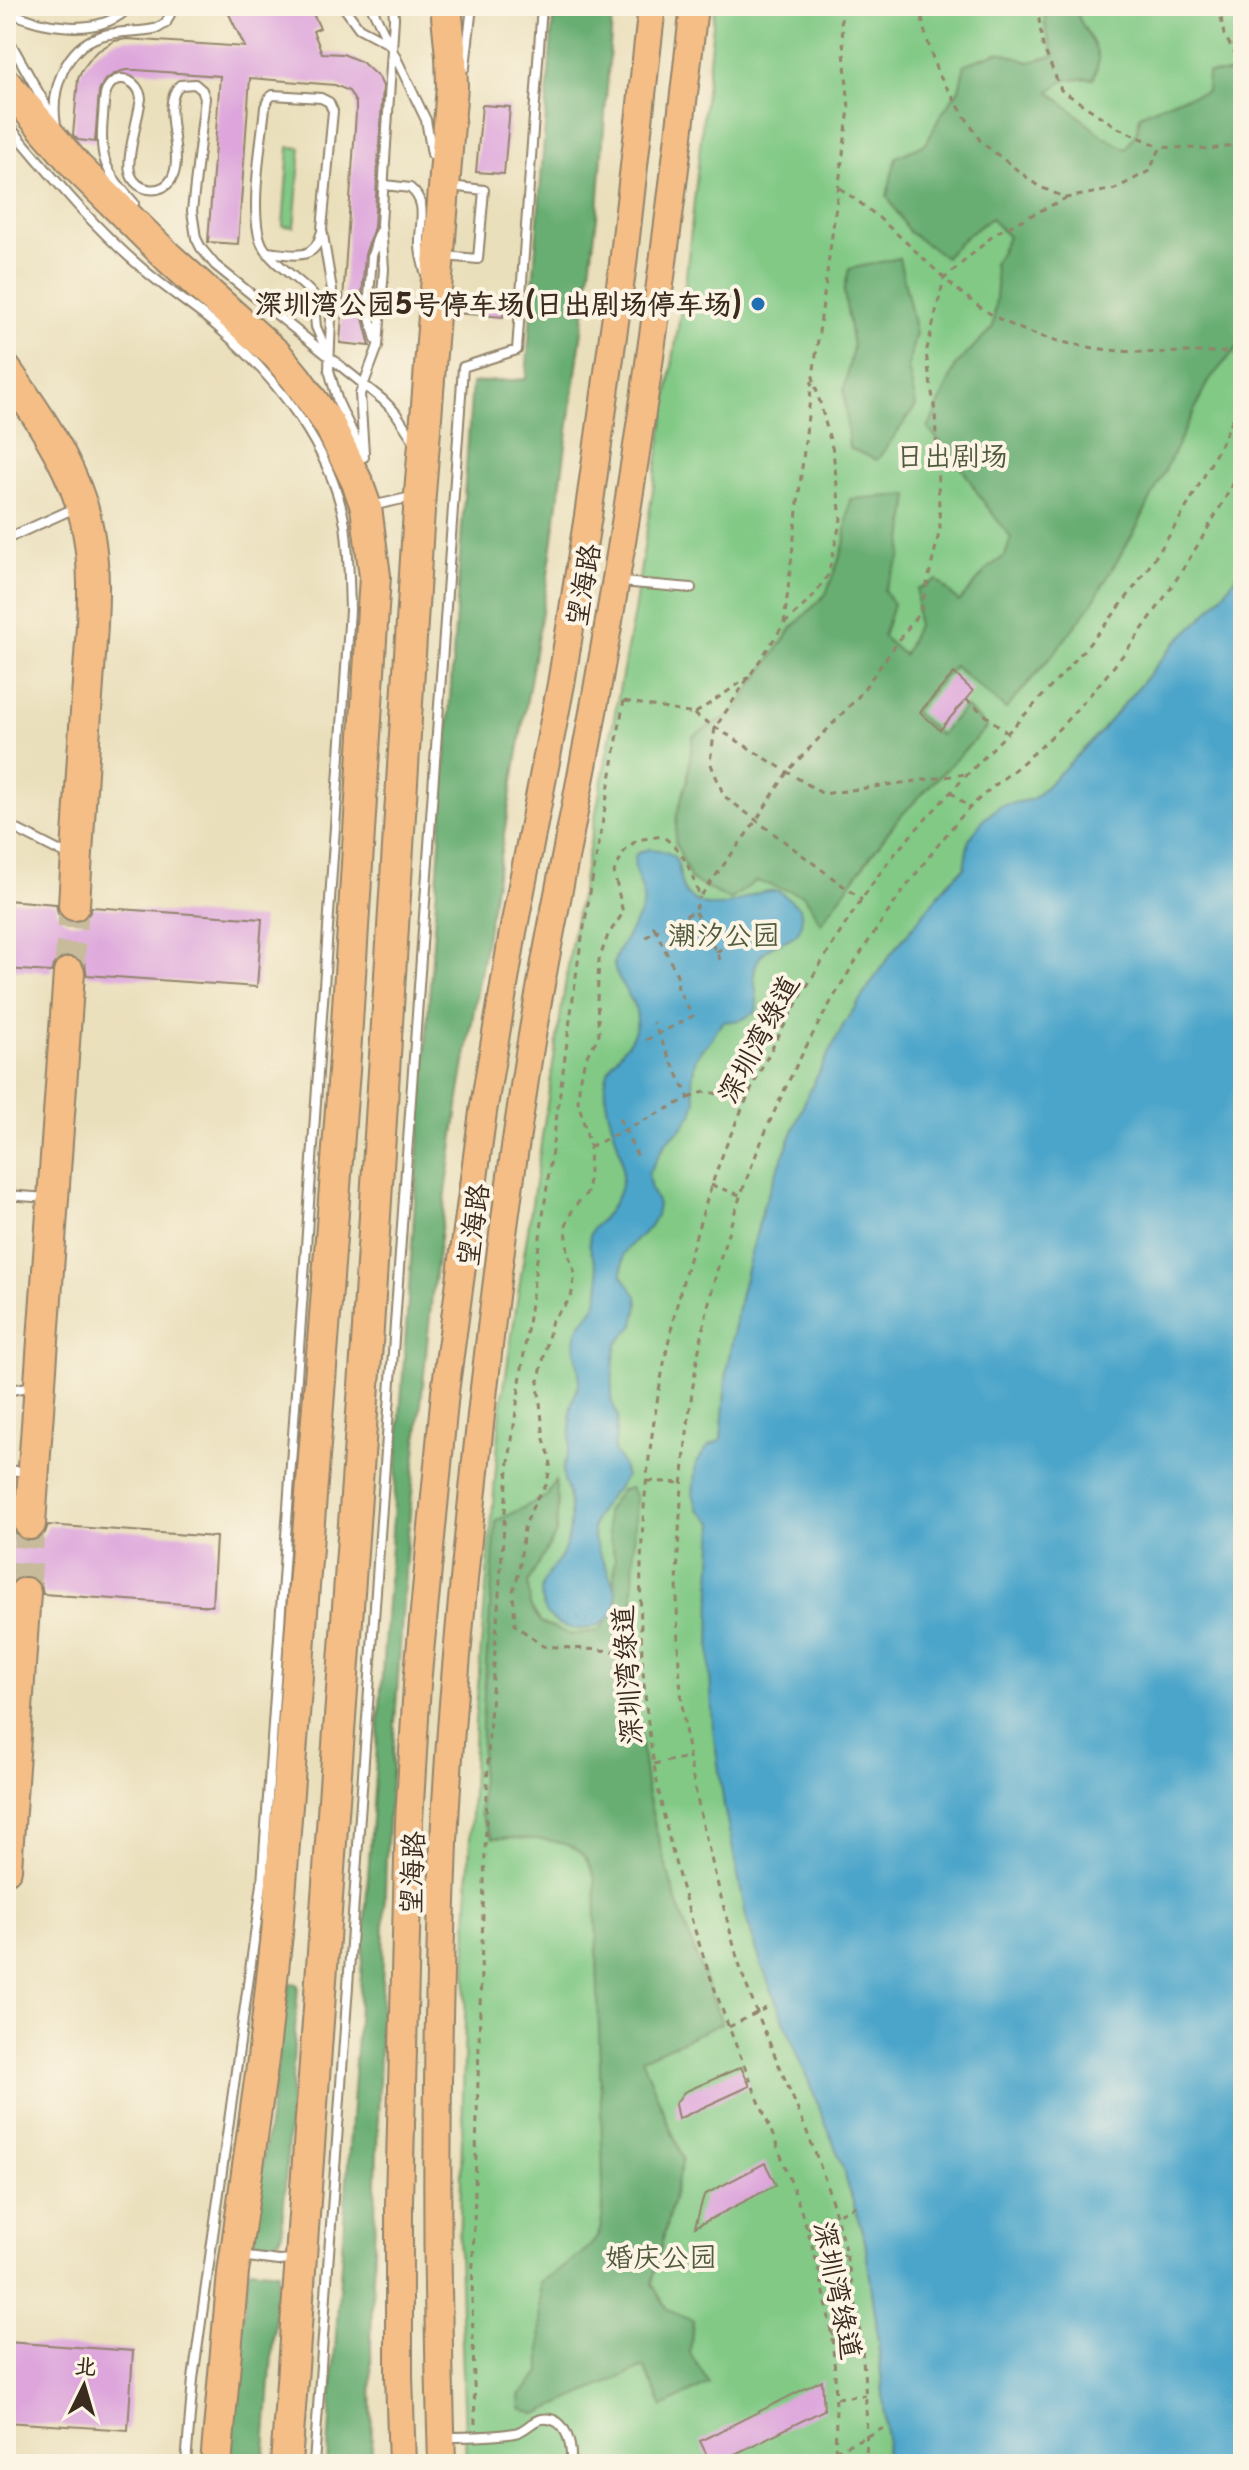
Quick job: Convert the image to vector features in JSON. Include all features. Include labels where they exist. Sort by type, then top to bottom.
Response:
[{"type":"highway","points":[[286,2464],[366,1359],[420,494],[439,256],[439,200],[450,109],[451,56],[446,6]]},
{"type":"highway","points":[[6,84],[77,167],[169,258],[267,346],[296,378],[329,424],[363,482],[375,576],[344,1071],[277,1934],[241,2130],[236,2255],[216,2464]]},
{"type":"highway","points":[[6,370],[51,438],[69,473],[82,506],[90,550],[93,606],[74,905]]},
{"type":"highway","points":[[30,1524],[20,1471],[40,1384],[69,973]]},
{"type":"highway","points":[[6,1869],[10,1736],[25,1593]]},
{"type":"main road","name":"望海路","points":[[402,2464],[398,2217],[409,1821],[417,1684],[445,1392],[485,1097],[561,684],[588,516],[623,264],[652,6]]},
{"type":"main road","name":"望海路","points":[[442,2464],[438,2171],[444,1841],[452,1709],[482,1397],[522,1099],[616,581],[661,274],[694,6]]},
{"type":"lane","points":[[6,10],[45,25],[72,27],[113,18],[130,6]]},
{"type":"lane","points":[[55,122],[54,102],[58,85],[75,51],[102,35],[158,28],[166,23],[174,6]]},
{"type":"lane","points":[[343,6],[359,28],[392,45]]},
{"type":"lane","points":[[371,6],[426,120],[432,157]]},
{"type":"lane","points":[[363,482],[360,402],[378,346],[368,311],[372,256],[381,224],[385,185],[393,6]]},
{"type":"lane","points":[[450,109],[464,77],[472,6]]},
{"type":"lane","points":[[314,2464],[463,367],[517,350],[542,6]]},
{"type":"lane","points":[[6,35],[77,167]]},
{"type":"lane","points":[[144,215],[103,159],[101,141],[107,89],[114,82],[123,80],[133,82],[139,90],[141,98],[130,172],[137,184],[155,189],[167,185],[175,171],[173,95],[180,85],[195,84],[205,98],[192,211],[193,226],[201,248],[225,274],[395,412],[424,455]]},
{"type":"lane","points":[[267,252],[294,255],[311,252],[316,247],[322,229],[332,106],[321,98],[273,95],[269,98],[265,107],[256,214],[257,233],[267,252],[313,295],[316,327],[328,355]]},
{"type":"lane","points":[[6,122],[100,229],[142,269],[219,328],[266,374],[291,404],[330,476],[344,523],[349,563],[350,610],[262,1884],[241,2130],[195,2364],[186,2464]]},
{"type":"lane","points":[[385,185],[410,188],[421,199],[420,254],[434,314]]},
{"type":"lane","points":[[439,200],[484,190],[478,259],[439,256]]},
{"type":"lane","points":[[151,225],[169,258]]},
{"type":"lane","points":[[322,229],[332,290],[328,355],[332,384],[363,482]]},
{"type":"lane","points":[[363,482],[420,494]]},
{"type":"lane","points":[[6,539],[82,506]]},
{"type":"lane","points":[[616,581],[691,588]]},
{"type":"lane","points":[[6,824],[76,860]]},
{"type":"lane","points":[[6,1195],[53,1199]]},
{"type":"lane","points":[[6,1391],[40,1384]]},
{"type":"lane","points":[[236,2255],[279,2261],[301,2260]]},
{"type":"lane","points":[[441,2437],[519,2433],[541,2419],[554,2421],[564,2428],[569,2437],[571,2464]]},
{"type":"path","points":[[784,624],[849,109],[840,6]]},
{"type":"path","points":[[922,6],[923,26],[937,72],[981,142],[1038,186],[1066,198]]},
{"type":"path","points":[[1037,6],[1043,46],[1061,90],[1118,128],[1161,147],[1211,149],[1243,143]]},
{"type":"path","points":[[1219,6],[1224,35],[1243,66]]},
{"type":"path","points":[[646,937],[695,911],[700,897],[788,771],[858,697],[921,610],[940,529],[935,412],[926,353],[944,279],[996,233],[1066,198],[1115,189],[1149,171],[1161,147]]},
{"type":"path","points":[[840,188],[886,224],[944,279],[987,312],[1031,333],[1119,351],[1243,354]]},
{"type":"path","points":[[813,377],[833,451],[841,519],[828,575],[811,599],[784,624],[715,728],[710,762],[724,796],[862,900]]},
{"type":"path","name":"深圳湾绿道","points":[[835,2464],[836,2398],[831,2334],[816,2261],[807,2229],[729,2027],[686,1901],[654,1764],[646,1704],[641,1601],[656,1406],[672,1327],[711,1185],[746,1103],[802,993],[895,854],[1105,626],[1149,565],[1196,489],[1243,397]]},
{"type":"path","points":[[866,2464],[865,2395],[858,2324],[835,2215],[803,2121],[741,1971],[708,1850],[689,1757],[680,1679],[678,1560],[690,1400],[702,1333],[740,1195],[764,1133],[832,999],[864,945],[969,808],[1029,757],[1079,708],[1115,663],[1175,582],[1243,466]]},
{"type":"path","points":[[694,714],[752,674]]},
{"type":"path","points":[[966,699],[1007,733]]},
{"type":"path","points":[[476,2464],[472,2298],[482,1940],[489,1733],[508,1469],[579,955],[624,700],[694,714],[823,794],[969,773]]},
{"type":"path","points":[[951,792],[969,808]]},
{"type":"path","points":[[642,1653],[543,1646],[515,1625],[513,1591],[519,1572],[524,1528],[536,1499],[547,1484],[551,1460],[544,1439],[538,1384],[552,1320],[571,1298],[575,1274],[568,1253],[566,1226],[573,1208],[588,1192],[590,1147],[578,1101],[586,1057],[599,1036],[599,960],[608,935],[623,913],[614,872],[625,850],[637,840],[662,836],[685,857],[700,897]]},
{"type":"path","points":[[695,911],[721,961]]},
{"type":"path","points":[[646,1040],[693,1016],[678,990],[677,975],[651,921]]},
{"type":"path","points":[[716,952],[728,945]]},
{"type":"path","points":[[653,1022],[689,1098]]},
{"type":"path","points":[[590,1147],[707,1091],[746,1103]]},
{"type":"path","points":[[619,1118],[638,1157]]},
{"type":"path","points":[[711,1185],[740,1195]]},
{"type":"path","points":[[648,1481],[682,1483]]},
{"type":"path","points":[[654,1764],[689,1757]]},
{"type":"path","points":[[729,2027],[766,2008]]},
{"type":"path","points":[[807,2229],[855,2206]]},
{"type":"path","points":[[816,2261],[845,2255]]},
{"type":"path","points":[[831,2334],[858,2324]]},
{"type":"path","points":[[836,2398],[865,2395]]},
{"type":"path","points":[[835,2451],[886,2427]]},
{"type":"green space","points":[[554,6],[613,6],[598,210],[547,582],[460,1092],[432,1295],[407,1542],[386,1858],[371,2344],[372,2464],[327,2464],[472,383],[526,379]]},
{"type":"green space","points":[[715,6],[1243,6],[1243,565],[1226,591],[1178,640],[1096,737],[1033,800],[1000,806],[969,840],[964,868],[948,883],[890,955],[844,1024],[808,1094],[764,1204],[741,1293],[727,1368],[721,1441],[708,1447],[698,1509],[714,1523],[724,1805],[747,1920],[762,1966],[840,2159],[865,2241],[876,2319],[887,2438],[886,2464],[466,2464],[459,2255],[469,1861],[475,1722],[501,1407],[573,933],[634,612],[686,276]]},
{"type":"green space","points":[[1045,6],[1076,6],[1098,59],[1094,78],[1066,80],[1049,91],[1101,135],[1126,149],[1137,131],[1140,115],[1171,101],[1207,92],[1208,73],[1229,73],[1243,89],[1243,341],[1210,379],[1137,527],[1091,605],[1006,709],[954,666],[914,712],[940,735],[965,707],[987,727],[898,819],[821,923],[804,895],[756,881],[730,900],[691,880],[675,841],[677,814],[687,782],[693,736],[734,712],[792,628],[826,594],[844,545],[850,499],[909,495],[901,557],[884,590],[893,605],[883,637],[904,655],[917,625],[917,589],[937,580],[959,602],[989,567],[1005,556],[1011,538],[955,457],[928,429],[956,365],[993,327],[997,287],[994,264],[1008,237],[991,218],[945,257],[909,232],[887,196],[896,157],[926,144],[940,116],[959,89],[965,64],[1000,52],[1029,62],[1054,56],[1045,26]]},
{"type":"green space","points":[[289,147],[301,148],[294,227],[283,226]]},
{"type":"green space","points":[[899,258],[916,332],[908,367],[916,406],[877,460],[849,448],[844,390],[853,347],[844,292],[849,269]]},
{"type":"green space","points":[[555,1480],[558,1501],[556,1534],[528,1582],[530,1605],[541,1623],[571,1635],[599,1631],[613,1612],[615,1558],[606,1512],[621,1490],[631,1488],[636,1497],[634,1650],[637,1711],[646,1784],[670,1879],[722,2023],[642,2059],[683,2158],[652,2284],[668,2310],[693,2321],[690,2353],[709,2383],[663,2407],[644,2367],[537,2414],[521,2408],[520,2395],[541,2373],[540,2282],[586,2250],[597,2237],[602,2219],[595,1879],[586,1858],[576,1849],[542,1840],[493,1838],[480,1814],[482,1722],[496,1521],[547,1496]]},
{"type":"green space","points":[[289,1984],[298,1985],[282,2233],[270,2247],[255,2241],[252,2234]]},
{"type":"green space","points":[[249,2269],[278,2272],[264,2464],[230,2464],[242,2325]]},
{"type":"water","points":[[1243,565],[1243,2464],[886,2464],[887,2438],[876,2319],[865,2241],[840,2159],[762,1966],[747,1920],[724,1805],[713,1729],[710,1673],[714,1523],[698,1509],[693,1494],[696,1463],[708,1447],[721,1440],[727,1368],[741,1293],[764,1204],[808,1094],[844,1024],[890,955],[948,883],[964,868],[969,840],[983,820],[1000,806],[1033,799],[1096,737],[1178,640],[1226,591]]},
{"type":"water","name":"潮汐公园","points":[[648,849],[673,856],[682,886],[696,901],[718,906],[757,893],[779,891],[800,908],[802,920],[796,935],[767,950],[756,964],[756,1012],[741,1020],[723,1022],[701,1050],[695,1060],[692,1081],[696,1102],[692,1114],[667,1141],[648,1174],[658,1204],[656,1216],[650,1227],[623,1254],[622,1275],[637,1296],[638,1305],[634,1325],[617,1344],[614,1359],[611,1400],[618,1416],[614,1451],[623,1465],[625,1477],[602,1507],[593,1527],[598,1551],[617,1601],[614,1612],[605,1621],[585,1629],[575,1629],[565,1627],[548,1615],[543,1606],[541,1589],[563,1553],[569,1532],[569,1502],[563,1474],[570,1443],[571,1406],[579,1383],[575,1341],[580,1325],[596,1302],[600,1282],[589,1243],[590,1236],[613,1204],[621,1185],[621,1158],[607,1105],[606,1078],[634,1033],[637,1017],[614,965],[643,906],[643,892],[634,861],[636,854]]},
{"type":"building","points":[[225,6],[309,6],[320,28],[313,31],[322,53],[343,54],[362,62],[383,86],[374,227],[365,255],[361,310],[370,346],[340,343],[356,113],[356,103],[349,91],[335,85],[250,78],[238,244],[208,242],[220,76],[136,70],[116,73],[104,81],[99,91],[95,142],[78,140],[73,135],[78,79],[95,53],[114,41],[127,39],[245,47]]},
{"type":"building","points":[[482,105],[510,107],[504,174],[476,172]]},
{"type":"building","points":[[457,295],[504,299],[503,317],[456,313]]},
{"type":"building","points":[[954,673],[973,691],[940,730],[920,712]]},
{"type":"building","points":[[6,900],[56,904],[58,914],[72,923],[83,921],[92,907],[262,919],[257,987],[87,975],[85,964],[71,955],[60,957],[51,972],[6,969]]},
{"type":"building","points":[[6,1522],[12,1522],[14,1533],[28,1542],[39,1540],[48,1525],[216,1537],[212,1606],[43,1594],[41,1584],[27,1575],[16,1577],[6,1591]]},
{"type":"building","points":[[741,2067],[750,2086],[678,2119],[675,2104],[684,2092]]},
{"type":"building","points":[[765,2163],[776,2185],[695,2227],[704,2195]]},
{"type":"building","points":[[6,2342],[133,2351],[128,2430],[6,2422]]},
{"type":"building","points":[[822,2380],[824,2410],[711,2464],[700,2441]]},
{"type":"tunnel","points":[[69,973],[74,905]]},
{"type":"tunnel","points":[[25,1593],[30,1524]]},
{"type":"place","name":"深圳湾公园5号停车场(日出剧场停车场)","points":[[758,304]]},
{"type":"park label","name":"日出剧场","points":[[952,456]]},
{"type":"park label","name":"婚庆公园","points":[[661,2257]]}]
